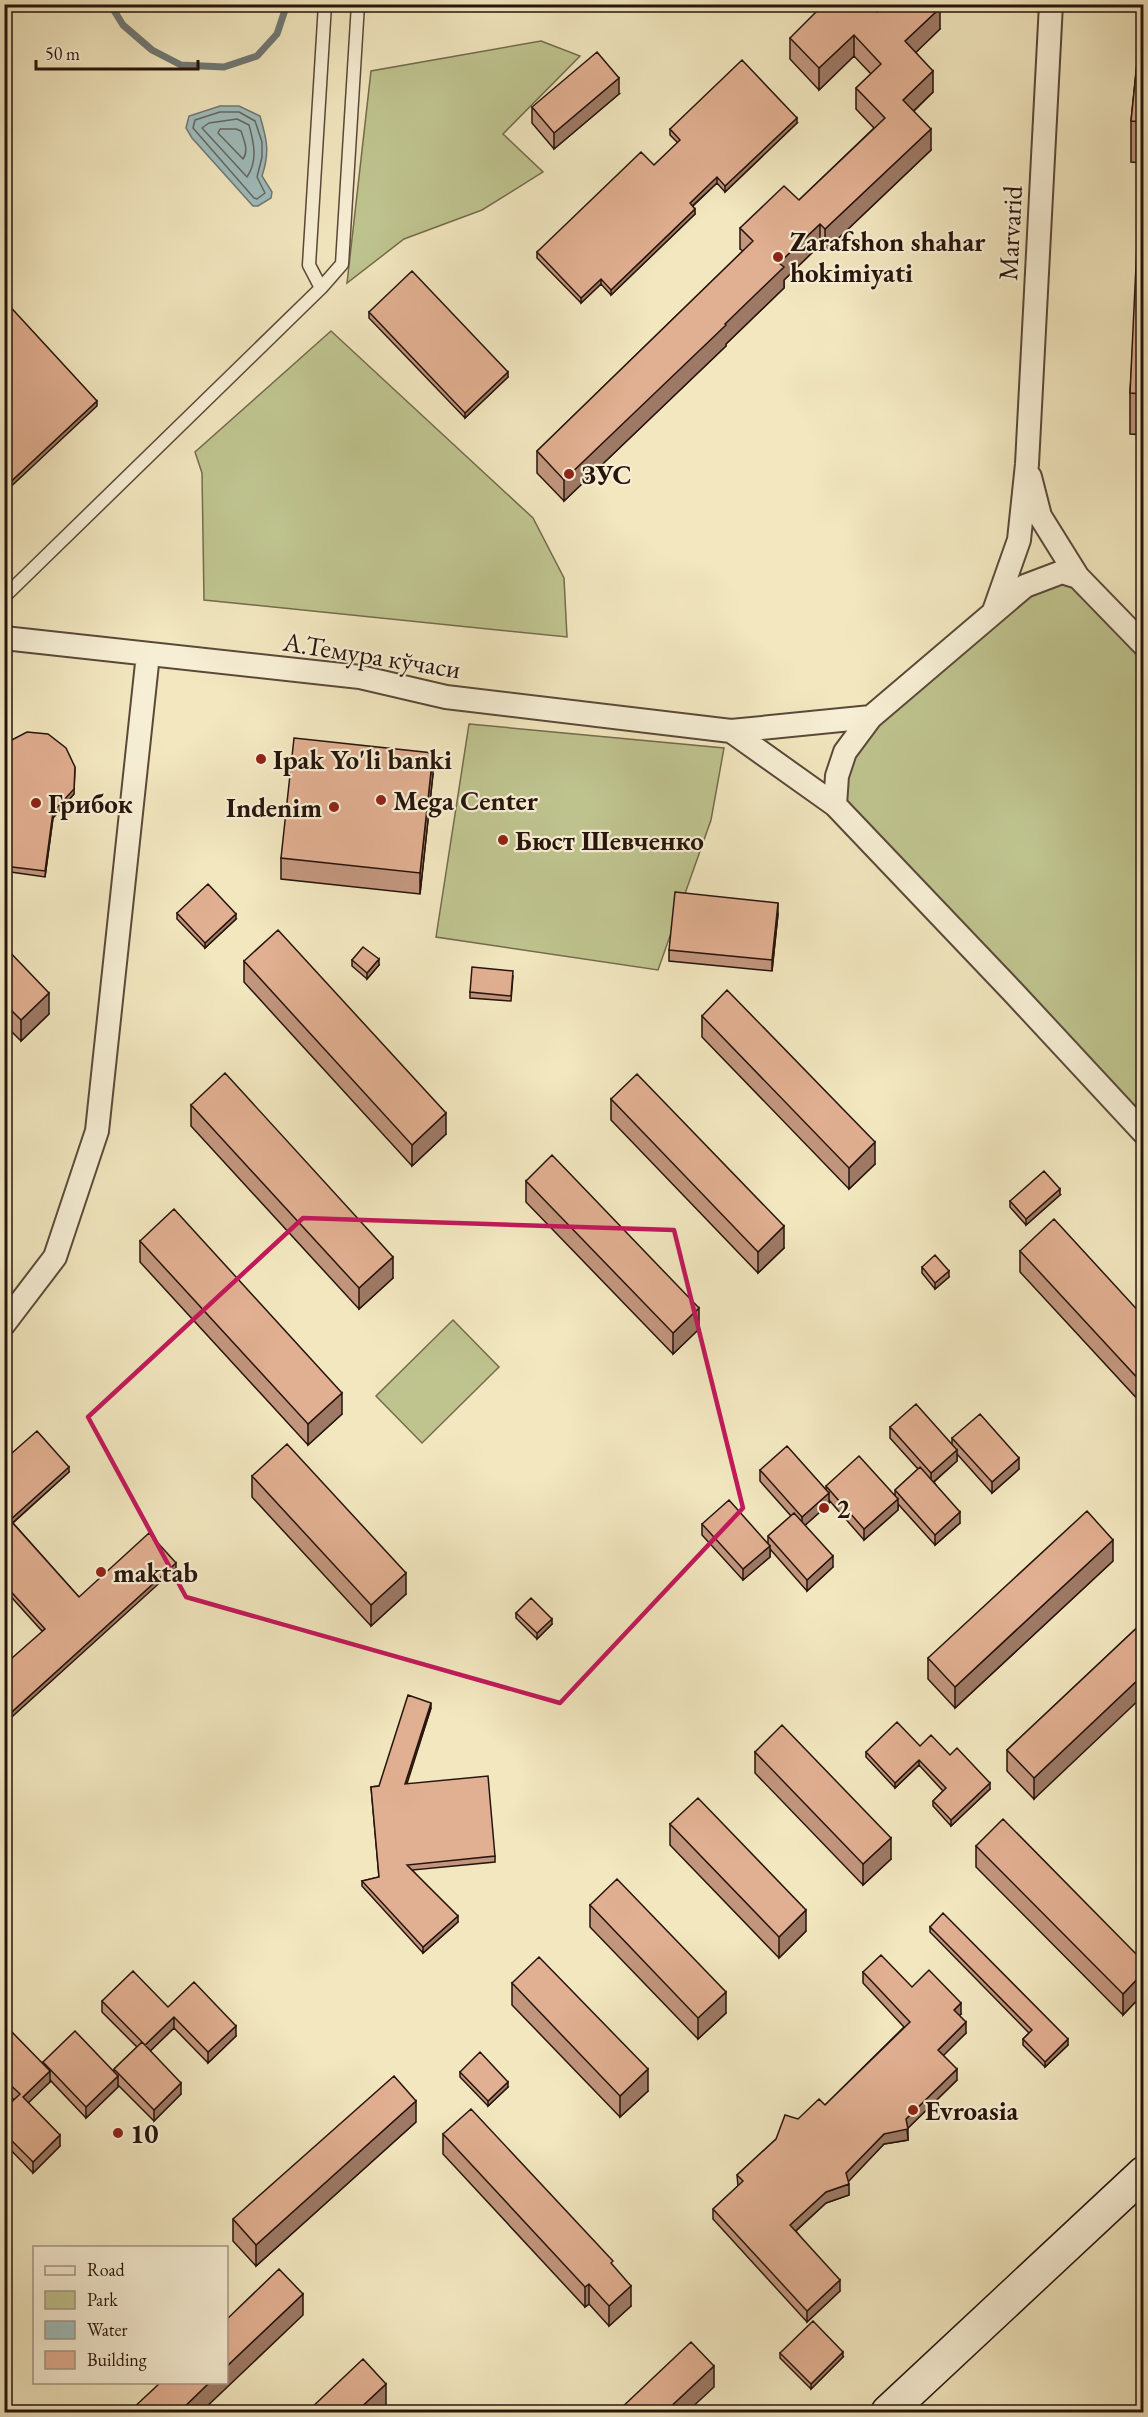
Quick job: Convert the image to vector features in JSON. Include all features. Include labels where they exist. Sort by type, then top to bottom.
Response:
[{"type":"street","name":"Marvarid","points":[[1027,464],[1051,4]]},
{"type":"street","points":[[1027,464],[1040,516],[1078,577],[1143,645]]},
{"type":"street","points":[[994,611],[1019,540],[1027,464]]},
{"type":"street","points":[[835,806],[837,776],[845,752],[871,717],[1025,586],[1046,576],[1062,572],[1078,577]]},
{"type":"street","name":"А.Темура кўчаси","points":[[4,638],[360,677],[446,697],[730,731],[871,717]]},
{"type":"street","points":[[4,1324],[55,1257],[97,1131],[148,654]]},
{"type":"street","points":[[730,731],[835,806],[1143,1132]]},
{"type":"street","points":[[888,2412],[1143,2173]]},
{"type":"lane","points":[[321,288],[309,265],[325,4]]},
{"type":"lane","points":[[4,597],[321,288],[342,264],[358,4]]},
{"type":"highlighted area","points":[[303,1218],[674,1230],[743,1508],[560,1703],[186,1597],[88,1417]]},
{"type":"green space","points":[[541,41],[580,56],[503,134],[543,172],[482,210],[404,239],[347,283],[371,71]]},
{"type":"green space","points":[[331,331],[533,518],[564,578],[567,637],[204,600],[202,473],[195,452]]},
{"type":"green space","points":[[1062,572],[1143,645],[1143,1133],[835,805],[845,752],[994,611]]},
{"type":"green space","points":[[469,724],[724,748],[711,820],[658,970],[436,937]]},
{"type":"green space","points":[[453,1320],[499,1367],[422,1443],[376,1396]]},
{"type":"water","points":[[220,106],[239,106],[260,116],[267,146],[262,176],[272,192],[271,198],[258,206],[253,206],[192,138],[186,128],[189,116]]},
{"type":"building","name":"Zarafshon shahar hokimiyati","points":[[824,4],[870,4],[877,12],[885,4],[936,4],[940,8],[905,41],[933,71],[903,100],[931,129],[825,229],[820,224],[779,263],[784,267],[564,480],[537,451],[753,241],[740,228],[784,186],[799,200],[885,118],[856,88],[881,64],[854,35],[819,68],[790,38]]},
{"type":"building","points":[[1143,4],[1143,122],[1131,121]]},
{"type":"building","points":[[597,52],[619,78],[554,133],[532,107]]},
{"type":"building","points":[[742,60],[797,118],[725,186],[717,177],[690,203],[695,209],[611,290],[601,279],[581,298],[537,252],[641,152],[654,165],[680,140],[670,129]]},
{"type":"building","points":[[1140,181],[1143,181],[1143,394],[1130,393]]},
{"type":"building","points":[[412,271],[508,372],[465,413],[369,312]]},
{"type":"building","points":[[4,300],[97,401],[4,488]]},
{"type":"building","name":"Грибок","points":[[27,732],[48,734],[66,748],[75,767],[74,789],[53,812],[45,871],[4,866],[4,744]]},
{"type":"building","points":[[294,738],[433,753],[420,873],[281,858]]},
{"type":"building","points":[[208,884],[236,914],[205,943],[177,913]]},
{"type":"building","points":[[675,892],[778,903],[772,960],[669,950]]},
{"type":"building","points":[[278,930],[446,1113],[412,1145],[244,961]]},
{"type":"building","points":[[4,946],[49,993],[21,1020],[4,1003]]},
{"type":"building","points":[[363,947],[379,959],[367,973],[352,960]]},
{"type":"building","points":[[472,967],[513,971],[511,996],[470,992]]},
{"type":"building","points":[[727,990],[875,1142],[849,1168],[702,1016]]},
{"type":"building","points":[[225,1073],[393,1257],[359,1288],[191,1105]]},
{"type":"building","points":[[637,1074],[784,1226],[758,1252],[611,1099]]},
{"type":"building","points":[[552,1155],[699,1308],[673,1333],[526,1181]]},
{"type":"building","points":[[1044,1171],[1060,1189],[1026,1219],[1010,1201]]},
{"type":"building","points":[[174,1209],[342,1393],[308,1424],[140,1241]]},
{"type":"building","points":[[1054,1219],[1143,1316],[1143,1384],[1020,1251]]},
{"type":"building","points":[[935,1255],[949,1271],[935,1283],[922,1267]]},
{"type":"building","points":[[916,1404],[957,1450],[931,1473],[890,1427]]},
{"type":"building","points":[[980,1414],[1019,1458],[992,1482],[952,1438]]},
{"type":"building","points":[[37,1431],[69,1467],[10,1520],[79,1597],[149,1533],[176,1563],[4,1719],[4,1665],[45,1629],[4,1584],[4,1460]]},
{"type":"building","points":[[287,1444],[406,1573],[371,1605],[252,1476]]},
{"type":"building","points":[[787,1446],[829,1493],[802,1517],[760,1470]]},
{"type":"building","points":[[859,1456],[898,1499],[864,1529],[826,1486]]},
{"type":"building","points":[[920,1467],[960,1512],[935,1535],[895,1490]]},
{"type":"building","points":[[729,1500],[770,1546],[743,1569],[702,1524]]},
{"type":"building","points":[[1087,1511],[1113,1540],[955,1687],[928,1658]]},
{"type":"building","points":[[794,1513],[833,1556],[807,1580],[768,1536]]},
{"type":"building","points":[[531,1598],[552,1619],[537,1633],[516,1613]]},
{"type":"building","points":[[1143,1622],[1143,1675],[1034,1778],[1007,1750]]},
{"type":"building","points":[[408,1695],[431,1703],[405,1784],[488,1776],[495,1856],[407,1865],[458,1916],[423,1947],[362,1881],[379,1877],[371,1787],[379,1786]]},
{"type":"building","points":[[897,1722],[920,1746],[931,1735],[950,1755],[957,1748],[990,1783],[951,1820],[933,1801],[946,1788],[919,1760],[895,1783],[866,1752]]},
{"type":"building","points":[[782,1725],[891,1838],[863,1864],[755,1752]]},
{"type":"building","points":[[698,1798],[806,1910],[779,1937],[670,1824]]},
{"type":"building","points":[[1003,1819],[1143,1961],[1143,1973],[1123,1994],[976,1846]]},
{"type":"building","points":[[617,1879],[726,1992],[698,2018],[590,1905]]},
{"type":"building","points":[[943,1913],[1068,2039],[1045,2062],[1023,2039],[1032,2030],[930,1927]]},
{"type":"building","points":[[881,1955],[912,1987],[929,1970],[961,2003],[954,2010],[966,2022],[938,2050],[957,2069],[906,2119],[908,2129],[884,2134],[846,2173],[849,2184],[826,2192],[790,2225],[840,2280],[807,2311],[713,2209],[743,2181],[737,2175],[776,2139],[785,2115],[798,2119],[819,2099],[825,2105],[910,2022],[863,1972]]},
{"type":"building","points":[[539,1957],[648,2069],[620,2096],[512,1983]]},
{"type":"building","points":[[133,1971],[168,2007],[194,1982],[236,2026],[208,2052],[174,2017],[145,2045],[102,2001]]},
{"type":"building","points":[[9,2029],[50,2071],[23,2097],[60,2135],[33,2162],[4,2133],[4,2109],[20,2094],[4,2079],[4,2033]]},
{"type":"building","points":[[75,2031],[118,2076],[86,2107],[43,2062]]},
{"type":"building","points":[[142,2042],[181,2083],[154,2110],[114,2069]]},
{"type":"building","points":[[480,2052],[508,2082],[488,2101],[460,2072]]},
{"type":"building","points":[[394,2076],[416,2101],[256,2245],[233,2219]]},
{"type":"building","points":[[471,2109],[613,2261],[611,2263],[631,2286],[609,2306],[589,2284],[585,2287],[443,2134]]},
{"type":"building","points":[[279,2269],[303,2294],[228,2365],[228,2318]]},
{"type":"building","points":[[813,2321],[843,2352],[811,2384],[780,2353]]},
{"type":"building","points":[[691,2342],[714,2366],[665,2412],[617,2412]]},
{"type":"building","points":[[363,2359],[386,2384],[356,2412],[307,2412]]},
{"type":"building","points":[[159,2384],[208,2384],[179,2412],[129,2412]]},
{"type":"waterway","points":[[110,4],[123,25],[152,50],[181,65],[224,67],[257,56],[277,34],[287,4]]},
{"type":"place","name":"Zarafshon shahar hokimiyati","points":[[778,257]]},
{"type":"place","name":"ЗУС","points":[[569,474]]},
{"type":"place","name":"Ipak Yo'li banki","points":[[261,759]]},
{"type":"place","name":"Mega Center","points":[[381,800]]},
{"type":"place","name":"Грибок","points":[[36,803]]},
{"type":"place","name":"Indenim","points":[[334,807]]},
{"type":"place","name":"Бюст Шевченко","points":[[503,840]]},
{"type":"place","name":"2","points":[[824,1508]]},
{"type":"place","name":"maktab","points":[[101,1572]]},
{"type":"place","name":"Evroasia","points":[[913,2110]]},
{"type":"place","name":"10","points":[[118,2133]]}]
